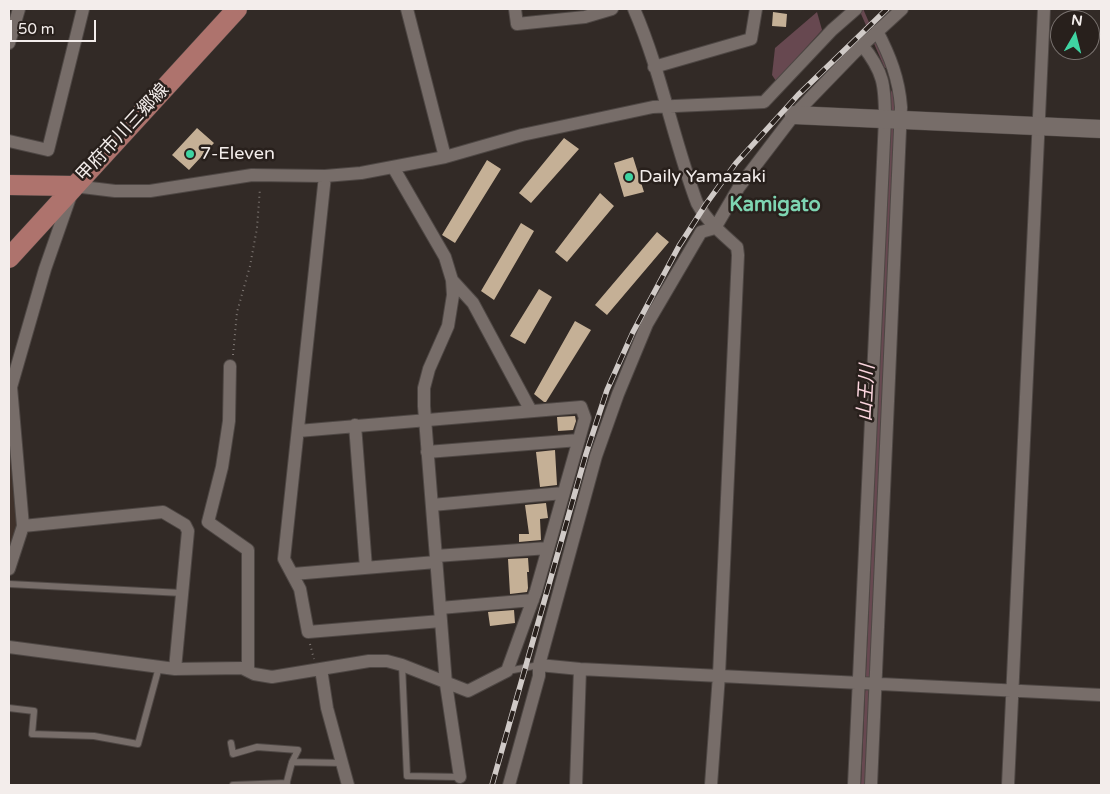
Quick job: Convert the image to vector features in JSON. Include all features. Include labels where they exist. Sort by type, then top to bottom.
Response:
[{"type":"main road","name":"甲府市川三郷線","points":[[9,258],[237,9]]},
{"type":"main road","points":[[9,185],[74,186]]},
{"type":"street","points":[[9,43],[19,9]]},
{"type":"street","points":[[9,141],[48,150],[83,9]]},
{"type":"street","points":[[407,9],[445,157]]},
{"type":"street","points":[[515,9],[517,24],[585,16],[612,9]]},
{"type":"street","points":[[634,9],[643,30],[665,106],[697,203],[701,211],[716,228],[737,247],[738,255],[719,675],[711,785]]},
{"type":"street","points":[[654,67],[751,40],[756,9]]},
{"type":"street","points":[[509,785],[596,456],[647,324],[701,232],[716,228],[739,187],[794,115],[902,9]]},
{"type":"street","points":[[1008,785],[1044,9]]},
{"type":"street","points":[[9,569],[24,526],[10,394],[11,387],[45,268],[74,186],[115,191],[150,191],[252,175],[325,176],[361,173],[445,157],[522,135],[653,107],[764,102],[832,30],[855,10]]},
{"type":"street","points":[[854,785],[867,684],[892,120],[880,72],[873,58],[871,38]]},
{"type":"street","points":[[871,38],[889,54],[896,74],[900,96],[892,120]]},
{"type":"street","points":[[794,115],[1101,129]]},
{"type":"street","points":[[393,167],[445,257],[452,280],[453,295],[448,326],[429,369],[424,388],[446,684],[460,777]]},
{"type":"street","points":[[325,176],[284,559],[300,589],[308,632],[441,621]]},
{"type":"street","points":[[452,280],[474,303],[531,410]]},
{"type":"street","points":[[208,522],[222,467],[229,421],[230,366]]},
{"type":"street","points":[[9,647],[175,669],[242,668],[254,674],[272,677],[370,661],[387,661],[402,665],[468,692],[507,671],[533,600],[579,440],[585,418],[581,406],[298,430]]},
{"type":"street","points":[[355,425],[366,568]]},
{"type":"street","points":[[428,452],[579,440]]},
{"type":"street","points":[[432,505],[564,493]]},
{"type":"street","points":[[24,526],[163,512],[185,525],[188,531],[175,669]]},
{"type":"street","points":[[188,531],[208,522]]},
{"type":"street","points":[[208,522],[248,550],[248,670]]},
{"type":"street","points":[[293,574],[548,548]]},
{"type":"street","points":[[440,608],[533,600]]},
{"type":"street","points":[[540,665],[580,669],[1101,695]]},
{"type":"street","points":[[319,669],[327,708],[348,785]]},
{"type":"street","points":[[576,785],[580,669]]},
{"type":"street","points":[[867,684],[871,785]]},
{"type":"lane","points":[[9,584],[182,593]]},
{"type":"lane","points":[[402,665],[407,776],[460,777]]},
{"type":"lane","points":[[507,671],[540,665]]},
{"type":"lane","points":[[9,708],[34,711],[32,734],[94,736],[138,744],[159,667]]},
{"type":"lane","points":[[231,743],[233,754],[257,747],[298,750],[292,762],[287,784],[232,785]]},
{"type":"lane","points":[[292,762],[342,763]]},
{"type":"path","points":[[230,366],[233,359],[237,312],[250,266],[257,228],[261,175]]},
{"type":"path","points":[[308,632],[319,669]]},
{"type":"shaded area","points":[[817,12],[822,30],[776,81],[772,75],[775,48]]},
{"type":"shaded area","points":[[9,393],[23,526],[9,569]]},
{"type":"building","points":[[773,12],[787,14],[786,27],[772,26]]},
{"type":"building","points":[[197,128],[214,143],[189,170],[172,155]]},
{"type":"building","points":[[564,138],[579,149],[531,203],[519,193]]},
{"type":"building","name":"Daily Yamazaki","points":[[633,157],[644,192],[624,197],[614,163]]},
{"type":"building","points":[[487,160],[501,169],[455,243],[442,235]]},
{"type":"building","points":[[600,193],[614,206],[567,262],[555,252]]},
{"type":"building","points":[[521,223],[534,231],[494,300],[481,291]]},
{"type":"building","points":[[657,232],[669,242],[607,315],[595,305]]},
{"type":"building","points":[[539,289],[552,297],[525,344],[510,336]]},
{"type":"building","points":[[575,321],[591,330],[546,402],[544,402],[534,394]]},
{"type":"building","points":[[575,416],[576,421],[573,430],[558,431],[557,417]]},
{"type":"building","points":[[555,450],[557,485],[540,487],[536,452]]},
{"type":"building","points":[[546,503],[548,518],[540,519],[541,540],[519,542],[519,534],[529,534],[525,505]]},
{"type":"building","points":[[528,558],[527,592],[510,594],[508,559]]},
{"type":"building","points":[[514,610],[515,623],[490,626],[488,612]]},
{"type":"waterway","name":"山王川","points":[[861,9],[886,66]]},
{"type":"waterway","name":"山王川","points":[[893,92],[893,115]]},
{"type":"waterway","name":"山王川","points":[[863,785],[892,125]]},
{"type":"railway","points":[[492,785],[586,454],[607,390],[633,332],[679,246],[706,204],[736,163],[798,95],[887,9]]},
{"type":"place","name":"7-Eleven","points":[[190,154]]},
{"type":"place","name":"Daily Yamazaki","points":[[629,177]]},
{"type":"district","name":"Kamigato","points":[[775,206]]}]
